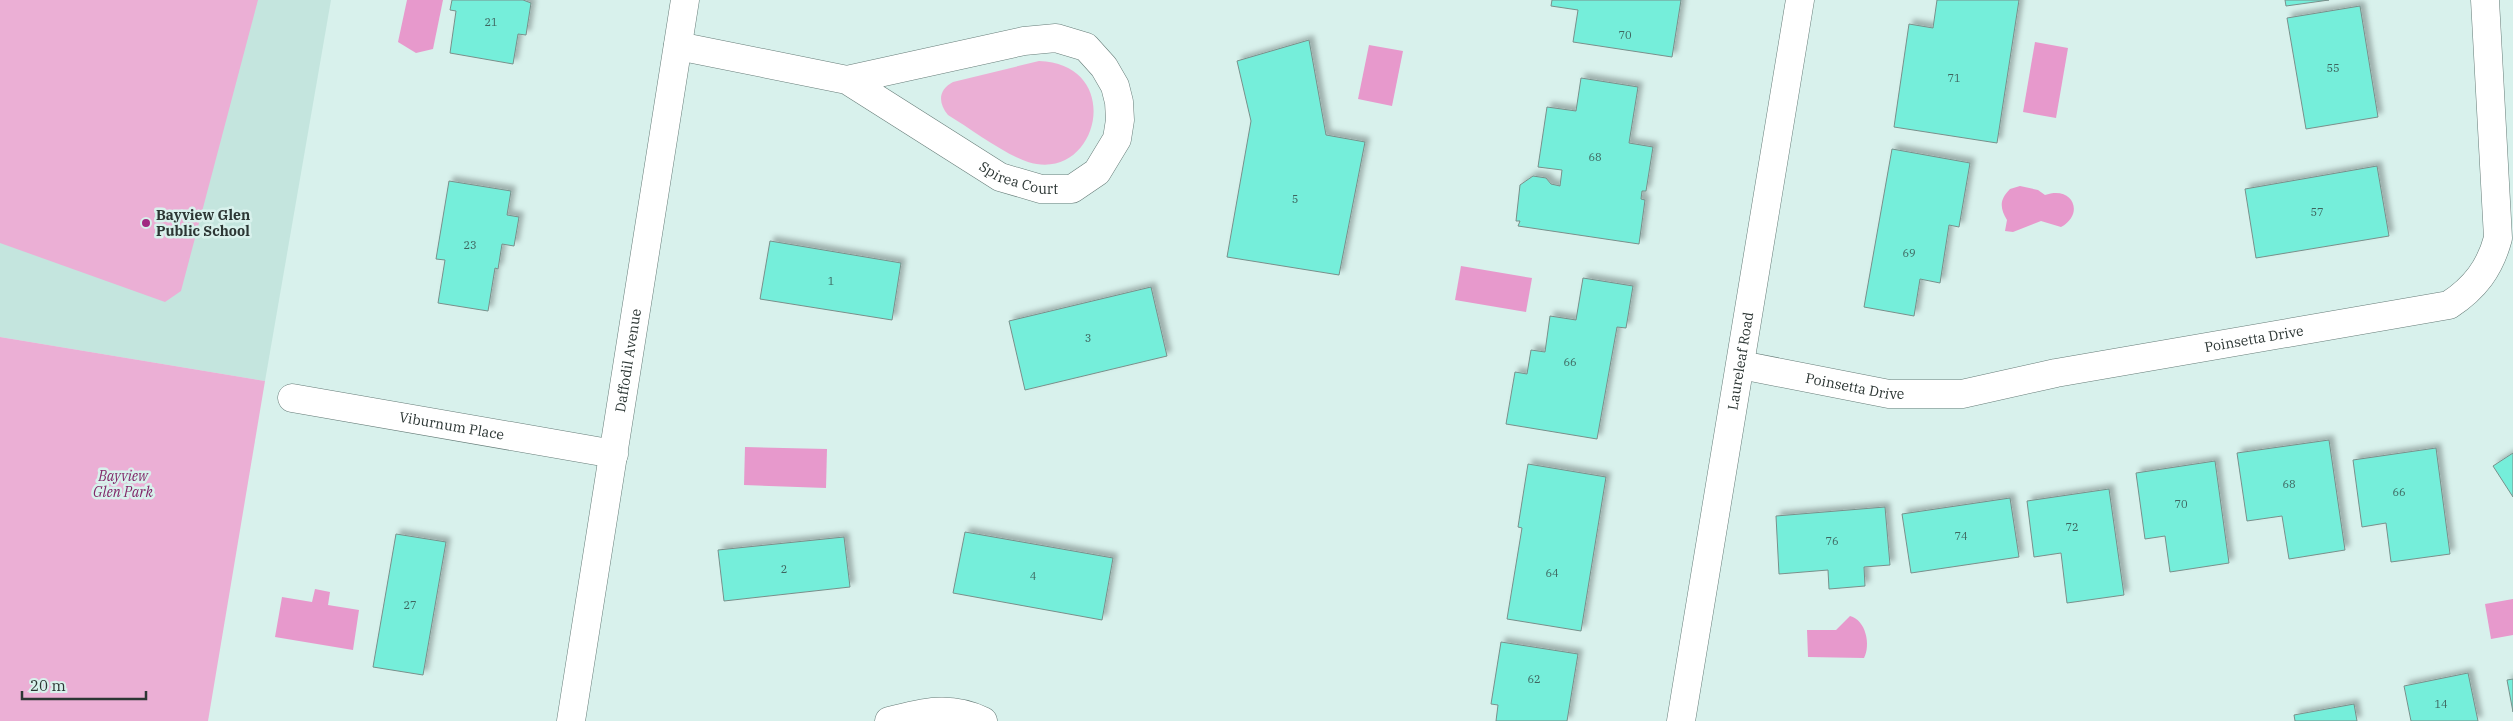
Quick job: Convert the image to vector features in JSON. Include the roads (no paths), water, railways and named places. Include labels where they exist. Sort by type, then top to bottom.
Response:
[{"type":"street","name":"Daffodil Avenue","points":[[571,721],[685,0]]},
{"type":"street","name":"Laureleaf Road","points":[[1681,721],[1800,0]]},
{"type":"street","name":"Poinsetta Drive","points":[[1741,365],[1889,394],[1962,394],[2056,373],[2449,305],[2466,294],[2481,278],[2492,258],[2498,238],[2485,0]]},
{"type":"street","name":"Spirea Court","points":[[678,46],[847,80],[1000,177],[1041,189],[1072,189],[1097,172],[1117,139],[1120,120],[1119,102],[1115,86],[1104,67],[1086,47],[1056,38],[1024,40],[847,80]]},
{"type":"street","name":"Viburnum Place","points":[[292,398],[614,454]]},
{"type":"street","points":[[890,721],[929,711],[970,714],[983,721]]},
{"type":"place","name":"Bayview Glen Public School","points":[[146,223]]},
{"type":"park label","name":"Bayview Glen Park","points":[[123,484]]}]
